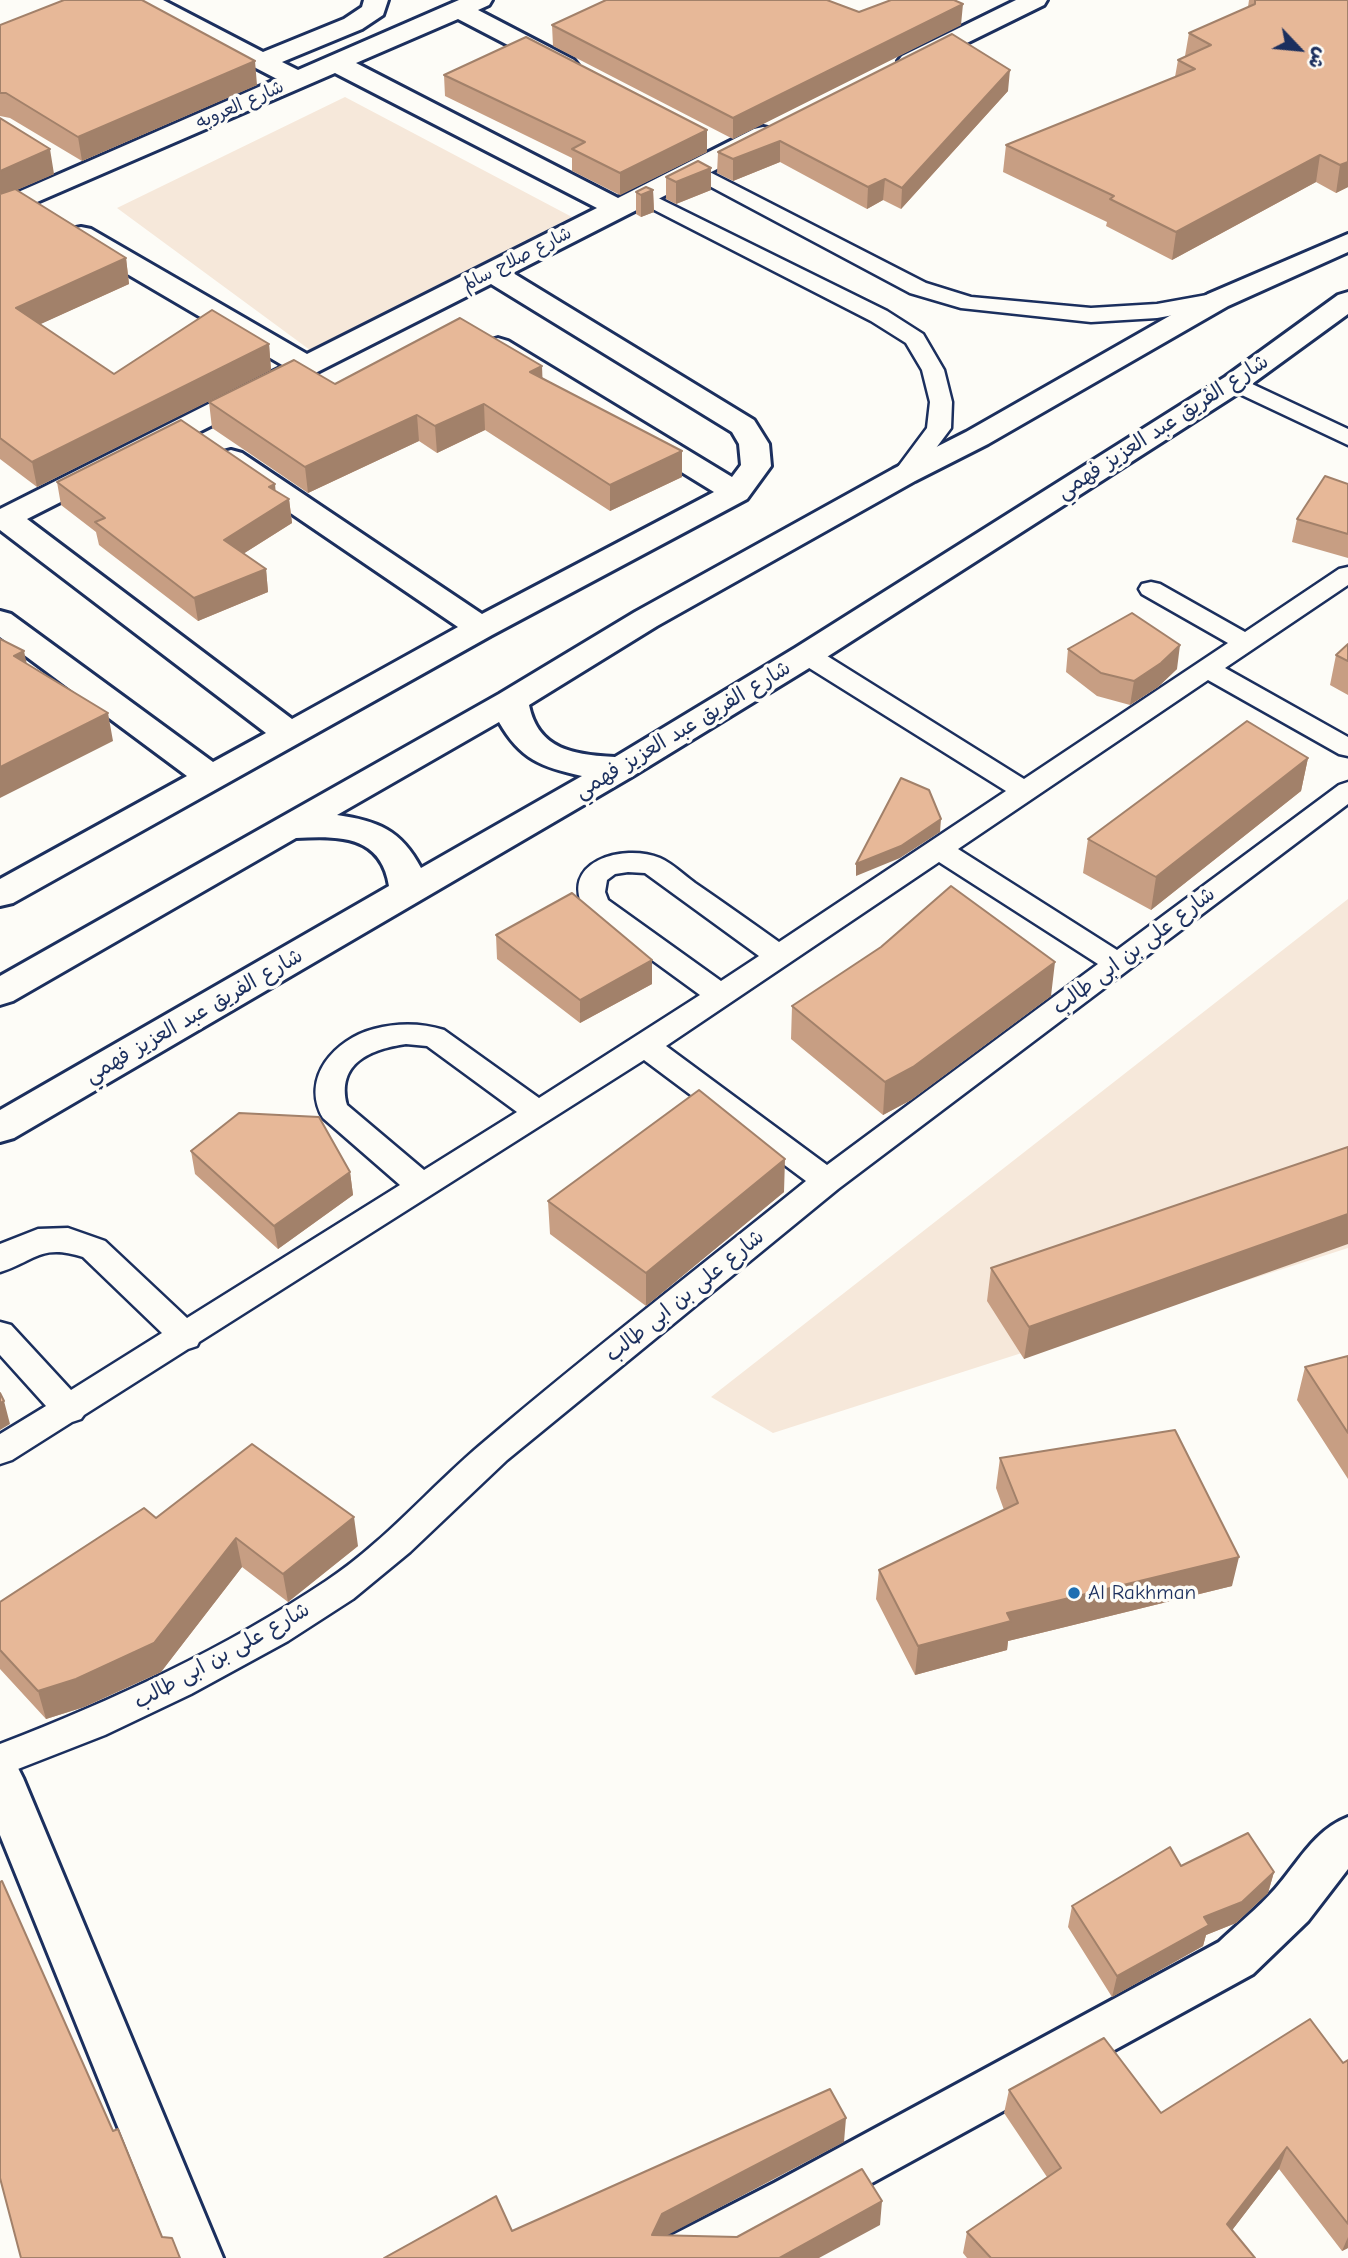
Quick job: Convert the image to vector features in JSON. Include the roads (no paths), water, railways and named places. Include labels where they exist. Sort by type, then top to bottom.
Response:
[{"type":"street","points":[[144,0],[298,80]]},
{"type":"street","points":[[262,61],[352,23],[373,10],[376,0]]},
{"type":"street","points":[[889,72],[1035,0]]},
{"type":"street","points":[[469,5],[582,74]]},
{"type":"street","name":"شارع العروبه","points":[[31,212],[80,175],[469,5]]},
{"type":"street","points":[[337,63],[630,202]]},
{"type":"street","name":"شارع صلاح سالم","points":[[3,520],[306,366],[451,319],[492,272],[791,121]]},
{"type":"street","points":[[706,138],[731,151]]},
{"type":"street","points":[[58,161],[80,175]]},
{"type":"street","points":[[31,212],[306,366]]},
{"type":"street","points":[[0,992],[511,701],[646,619],[904,475],[977,438],[1218,300],[1348,242]]},
{"type":"street","points":[[0,894],[481,628],[736,492],[756,466],[754,444],[743,426],[492,272]]},
{"type":"street","name":"شارع الفريق عبد العزيز فهمي","points":[[0,1128],[621,768],[807,656],[1235,383],[1348,301]]},
{"type":"street","points":[[451,319],[736,492]]},
{"type":"street","points":[[184,427],[481,628]]},
{"type":"street","points":[[3,520],[290,734]]},
{"type":"street","points":[[0,621],[211,777]]},
{"type":"street","points":[[511,701],[513,719],[523,736],[541,751],[564,762],[592,768],[621,768]]},
{"type":"street","points":[[292,827],[322,824],[352,827],[377,837],[397,852],[407,871],[408,892]]},
{"type":"street","points":[[0,1778],[197,2258]]},
{"type":"street","points":[[681,2258],[792,2202],[1236,1958],[1292,1906],[1333,1852],[1348,1838]]},
{"type":"lane","points":[[694,170],[918,288],[969,303],[1091,315],[1157,312],[1218,300]]},
{"type":"lane","points":[[630,202],[879,316],[915,339],[933,370],[941,402],[939,428],[904,475]]},
{"type":"lane","points":[[1235,383],[1348,438]]},
{"type":"lane","points":[[0,1451],[70,1410],[645,1046],[1348,574]]},
{"type":"lane","points":[[1151,589],[1246,643]]},
{"type":"lane","points":[[807,656],[1026,792]]},
{"type":"lane","points":[[1208,669],[1348,748]]},
{"type":"lane","name":"شارع على بن ابى طالب","points":[[0,1759],[92,1724],[179,1684],[276,1631],[341,1588],[398,1542],[495,1451],[827,1181],[1348,791]]},
{"type":"lane","points":[[939,849],[1117,963]]},
{"type":"lane","points":[[721,996],[596,905],[590,893],[592,881],[601,870],[617,863],[634,861],[652,865],[779,956]]},
{"type":"lane","points":[[423,1187],[333,1110],[328,1089],[335,1069],[352,1051],[377,1038],[406,1034],[434,1037],[539,1113]]},
{"type":"lane","points":[[645,1046],[827,1181]]},
{"type":"lane","points":[[0,1260],[11,1252],[38,1241],[68,1240],[94,1249],[186,1337]]},
{"type":"lane","points":[[0,1334],[70,1410]]},
{"type":"place","name":"Al Rakhman","points":[[1074,1593]]}]
